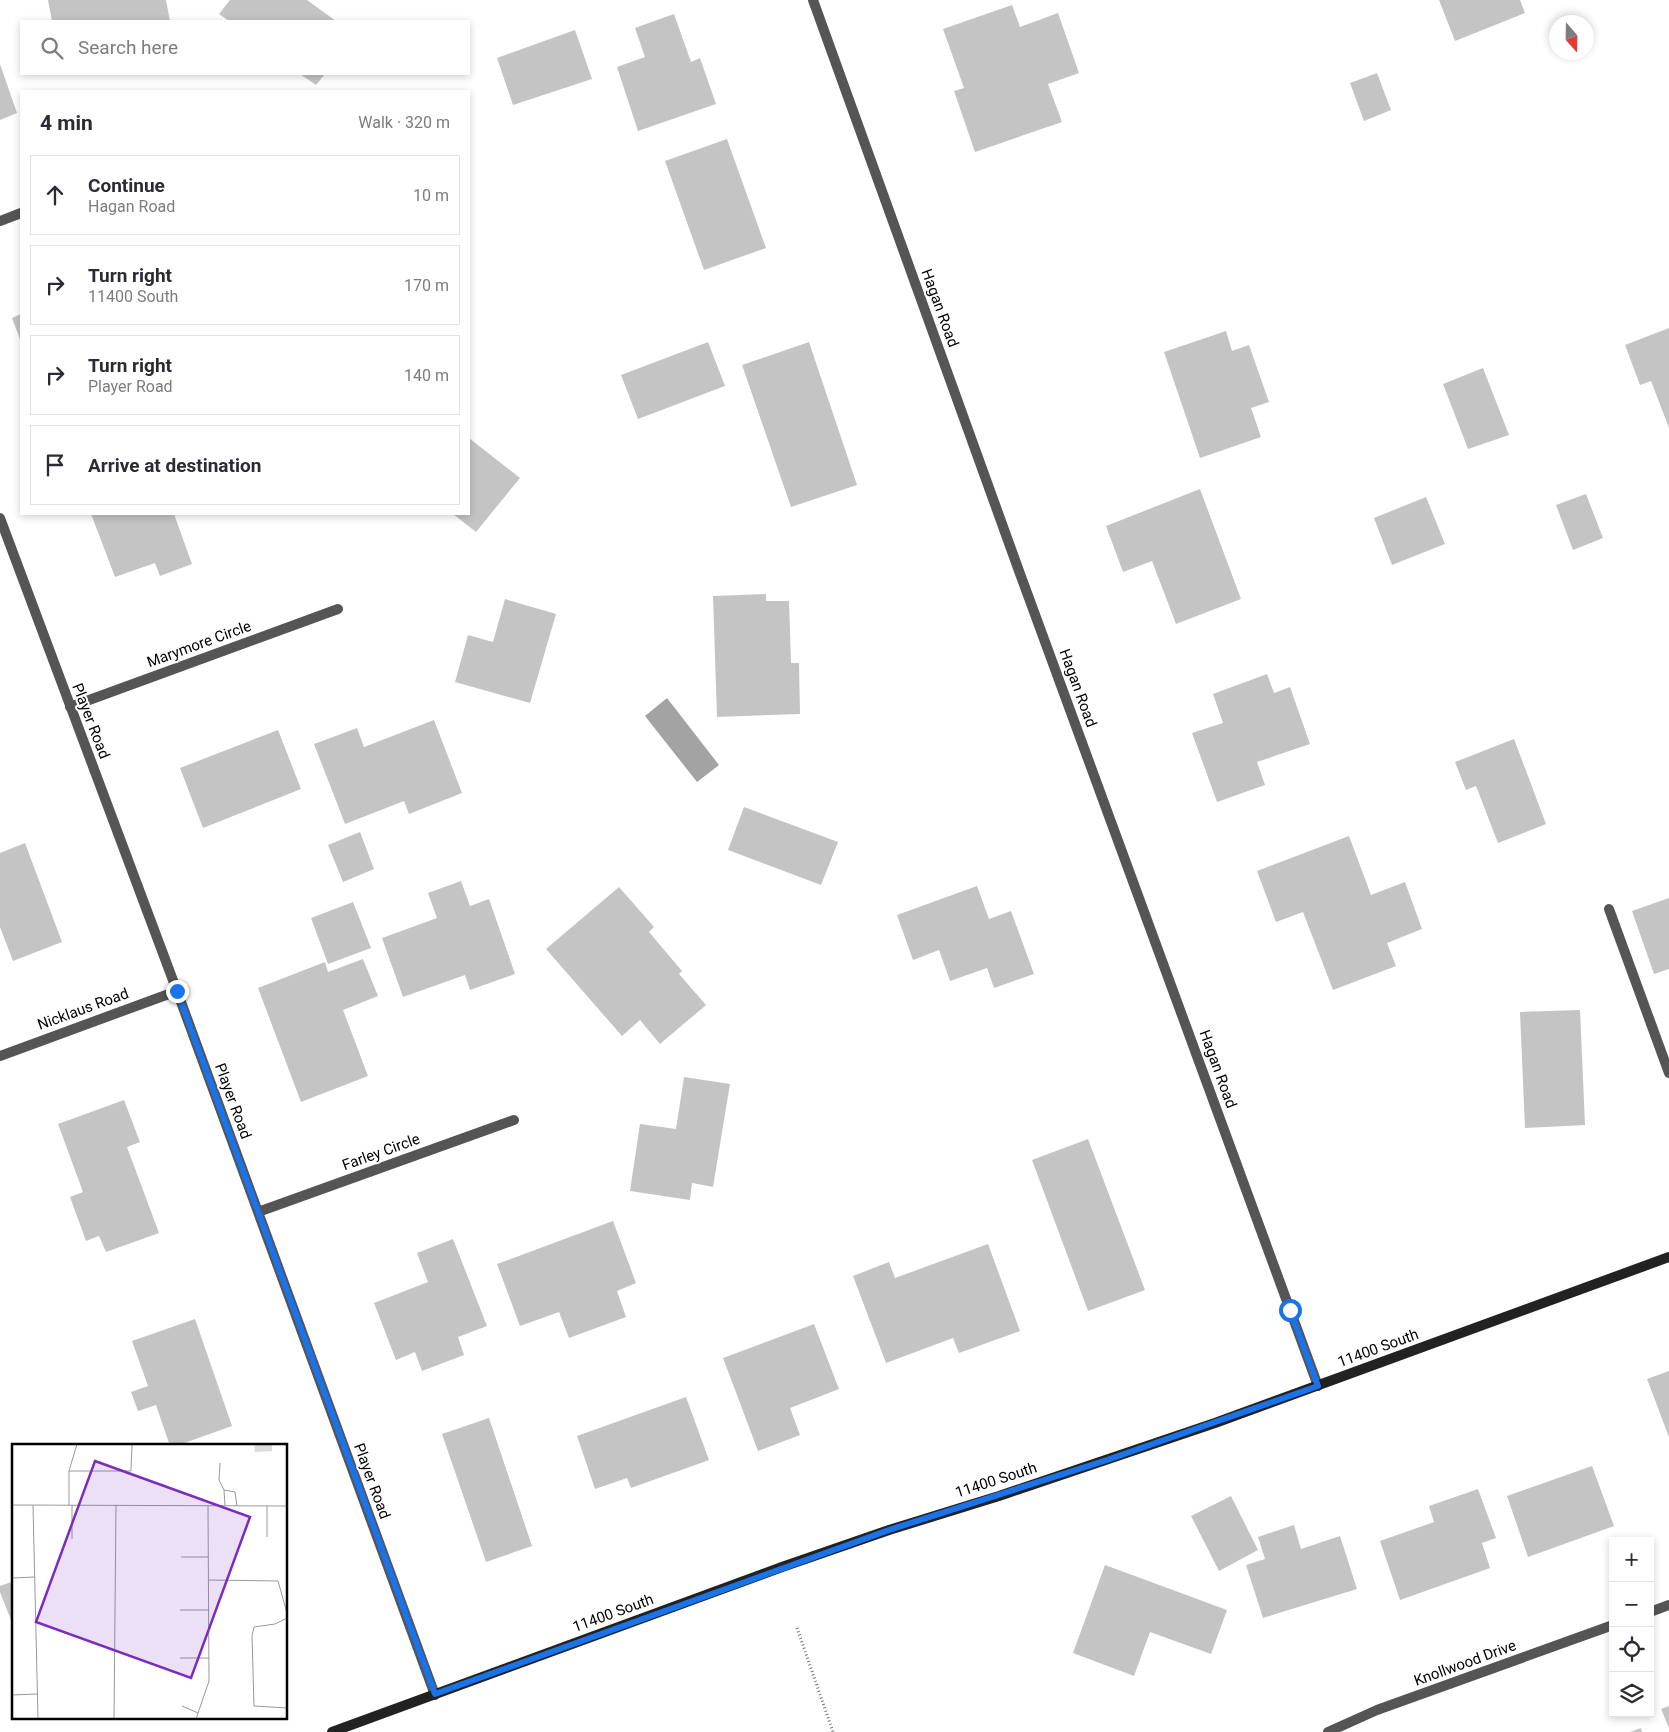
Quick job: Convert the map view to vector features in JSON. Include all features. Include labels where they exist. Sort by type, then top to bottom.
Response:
[{"type":"main road","name":"11400 South","points":[[332,1732],[889,1530],[1107,1460],[1318,1386],[1669,1257]]},
{"type":"street","name":"Hagan Road","points":[[813,0],[1019,571],[1318,1386]]},
{"type":"street","points":[[0,221],[20,213]]},
{"type":"street","name":"Player Road","points":[[0,518],[177,991],[435,1694]]},
{"type":"street","name":"Marymore Circle","points":[[70,707],[338,609]]},
{"type":"street","points":[[1609,909],[1669,1073]]},
{"type":"street","name":"Nicklaus Road","points":[[0,1056],[177,991]]},
{"type":"street","name":"Farley Circle","points":[[258,1212],[514,1120]]},
{"type":"street","points":[[1654,1611],[1669,1605]]},
{"type":"street","name":"Knollwood Drive","points":[[1328,1732],[1377,1710],[1609,1626]]},
{"type":"path","points":[[797,1628],[833,1732]]},
{"type":"shaded area","points":[[667,698],[719,765],[697,782],[645,716]]},
{"type":"building","points":[[48,0],[166,0],[170,20],[52,20]]},
{"type":"building","points":[[230,0],[307,0],[335,20],[228,20],[219,14]]},
{"type":"building","points":[[1439,0],[1520,0],[1525,13],[1455,41]]},
{"type":"building","points":[[1012,5],[1020,27],[1058,13],[1079,73],[1048,84],[1062,122],[975,152],[954,91],[964,88],[943,29]]},
{"type":"building","points":[[674,14],[691,62],[700,58],[716,104],[638,131],[617,67],[645,57],[635,28]]},
{"type":"building","points":[[575,30],[592,79],[513,105],[497,58]]},
{"type":"building","points":[[0,64],[17,113],[0,120]]},
{"type":"building","points":[[1377,73],[1391,110],[1364,121],[1350,83]]},
{"type":"building","points":[[301,75],[324,75],[316,85]]},
{"type":"building","points":[[727,139],[766,248],[704,270],[665,161]]},
{"type":"building","points":[[20,314],[20,339],[12,318]]},
{"type":"building","points":[[1669,328],[1669,428],[1651,381],[1640,385],[1625,345]]},
{"type":"building","points":[[1226,331],[1232,351],[1249,345],[1269,402],[1251,408],[1261,437],[1200,458],[1164,352]]},
{"type":"building","points":[[708,342],[725,386],[638,419],[621,375]]},
{"type":"building","points":[[809,342],[857,485],[791,507],[742,365]]},
{"type":"building","points":[[1483,368],[1509,435],[1468,449],[1443,384]]},
{"type":"building","points":[[470,439],[520,478],[476,532],[454,515],[470,515]]},
{"type":"building","points":[[1200,489],[1241,599],[1176,624],[1152,561],[1123,572],[1106,526]]},
{"type":"building","points":[[1586,494],[1603,538],[1573,550],[1556,505]]},
{"type":"building","points":[[1426,497],[1445,544],[1392,565],[1374,518]]},
{"type":"building","points":[[91,515],[174,515],[192,564],[160,576],[155,563],[115,577]]},
{"type":"building","points":[[766,594],[766,601],[789,601],[791,663],[799,663],[800,714],[717,717],[713,596]]},
{"type":"building","points":[[505,599],[556,614],[530,703],[455,682],[468,635],[493,642]]},
{"type":"building","points":[[1267,674],[1274,693],[1290,687],[1310,744],[1257,762],[1265,785],[1217,802],[1192,733],[1223,723],[1213,694]]},
{"type":"building","points":[[434,720],[462,793],[409,814],[404,801],[345,824],[314,744],[357,728],[364,747]]},
{"type":"building","points":[[278,730],[301,789],[203,828],[180,768]]},
{"type":"building","points":[[1514,739],[1546,824],[1498,843],[1476,786],[1466,790],[1455,762]]},
{"type":"building","points":[[744,807],[838,842],[821,885],[728,850]]},
{"type":"building","points":[[360,832],[374,869],[343,882],[328,845]]},
{"type":"building","points":[[1349,836],[1371,895],[1405,882],[1422,929],[1387,943],[1396,966],[1333,990],[1303,912],[1276,922],[1257,871]]},
{"type":"building","points":[[25,843],[62,942],[13,961],[0,927],[0,853]]},
{"type":"building","points":[[461,881],[470,906],[489,899],[515,974],[470,990],[465,975],[403,997],[382,938],[437,918],[428,893]]},
{"type":"building","points":[[977,886],[989,919],[1011,911],[1034,974],[994,988],[987,968],[950,981],[939,950],[913,960],[897,915]]},
{"type":"building","points":[[619,887],[654,927],[649,932],[682,971],[679,974],[706,1005],[660,1044],[640,1020],[622,1036],[546,949]]},
{"type":"building","points":[[1669,898],[1669,969],[1654,974],[1632,911]]},
{"type":"building","points":[[353,902],[371,948],[328,964],[311,918]]},
{"type":"building","points":[[363,959],[378,996],[343,1010],[368,1076],[301,1102],[258,988],[325,962],[328,972]]},
{"type":"building","points":[[1580,1010],[1585,1125],[1525,1128],[1520,1012]]},
{"type":"building","points":[[684,1077],[730,1084],[713,1187],[692,1183],[690,1200],[630,1191],[640,1124],[676,1129]]},
{"type":"building","points":[[124,1100],[140,1142],[127,1147],[159,1233],[106,1252],[99,1236],[86,1241],[70,1197],[83,1192],[58,1124]]},
{"type":"building","points":[[1088,1139],[1145,1290],[1088,1311],[1032,1160]]},
{"type":"building","points":[[613,1221],[636,1283],[617,1291],[626,1317],[569,1338],[559,1312],[520,1326],[497,1264]]},
{"type":"building","points":[[453,1239],[487,1326],[458,1337],[464,1355],[422,1371],[415,1352],[396,1360],[374,1303],[428,1282],[417,1253]]},
{"type":"building","points":[[988,1244],[1020,1331],[959,1353],[953,1338],[886,1363],[853,1276],[889,1262],[895,1278]]},
{"type":"building","points":[[195,1319],[232,1426],[182,1444],[169,1444],[156,1405],[138,1411],[131,1392],[148,1386],[132,1341]]},
{"type":"building","points":[[814,1324],[839,1389],[790,1408],[800,1435],[758,1451],[723,1358]]},
{"type":"building","points":[[1669,1371],[1669,1437],[1647,1379]]},
{"type":"building","points":[[686,1397],[709,1460],[631,1488],[627,1478],[595,1489],[577,1436]]},
{"type":"building","points":[[489,1418],[532,1546],[486,1562],[442,1434]]},
{"type":"building","points":[[1592,1466],[1614,1526],[1528,1557],[1507,1496]]},
{"type":"building","points":[[1478,1489],[1496,1538],[1482,1543],[1490,1568],[1400,1600],[1380,1541],[1434,1522],[1429,1506]]},
{"type":"building","points":[[1231,1496],[1258,1550],[1219,1571],[1191,1516]]},
{"type":"building","points":[[1294,1525],[1301,1549],[1340,1536],[1357,1589],[1263,1618],[1246,1565],[1265,1559],[1258,1537]]},
{"type":"building","points":[[1105,1565],[1227,1610],[1211,1654],[1150,1632],[1134,1676],[1073,1653]]},
{"type":"building","points":[[12,1582],[12,1623],[0,1592],[0,1586]]},
{"type":"building","points":[[1669,1706],[1669,1728],[1661,1709]]},
{"type":"building","points":[[1641,1728],[1642,1732],[1630,1732]]},
{"type":"route","points":[[177,991],[435,1694],[782,1567],[889,1530],[1107,1460],[1318,1386],[1290,1310]]}]
